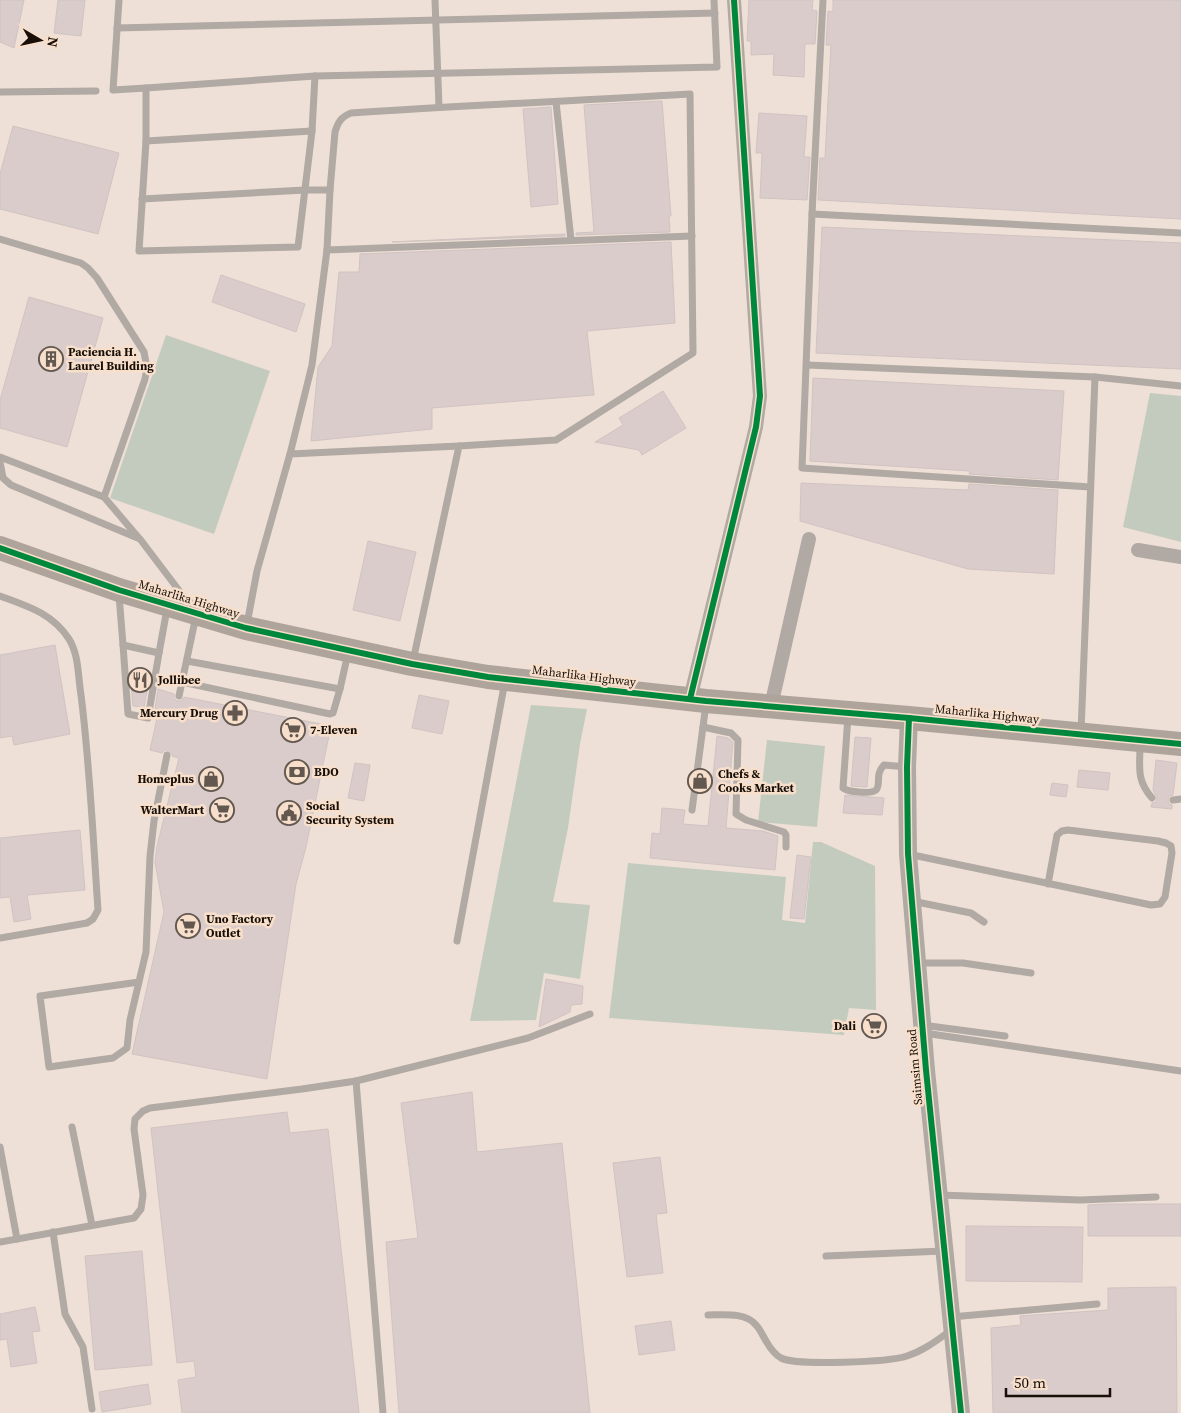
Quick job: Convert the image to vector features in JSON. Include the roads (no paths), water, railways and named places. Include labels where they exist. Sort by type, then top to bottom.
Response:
[{"type":"highway","name":"Maharlika Highway","points":[[0,548],[119,590],[246,628],[412,664],[506,678],[698,700],[1181,744]]},
{"type":"street","points":[[698,700],[756,427],[760,396],[734,0]]},
{"type":"street","points":[[772,706],[809,539]]},
{"type":"street","points":[[1138,550],[1181,557]]},
{"type":"street","name":"Saimsim Road","points":[[909,718],[907,767],[908,854],[922,1029],[961,1413]]},
{"type":"lane","points":[[119,0],[113,90],[315,76],[717,67],[714,0]]},
{"type":"lane","points":[[435,0],[440,106]]},
{"type":"lane","points":[[823,0],[802,468],[1090,487]]},
{"type":"lane","points":[[117,28],[715,13]]},
{"type":"lane","points":[[146,88],[146,141],[139,251],[298,247],[312,131],[315,76]]},
{"type":"lane","points":[[0,92],[96,91]]},
{"type":"lane","points":[[246,628],[257,571],[290,454],[312,365],[327,250],[335,132],[342,116],[351,113],[440,106],[556,102],[690,94],[693,353],[556,440],[290,454]]},
{"type":"lane","points":[[556,102],[571,240]]},
{"type":"lane","points":[[146,141],[312,131]]},
{"type":"lane","points":[[142,198],[330,190]]},
{"type":"lane","points":[[812,214],[1181,233]]},
{"type":"lane","points":[[327,250],[692,236]]},
{"type":"lane","points":[[0,239],[81,263],[88,268],[98,278],[144,352],[145,379],[104,497]]},
{"type":"lane","points":[[807,365],[1095,377],[1181,386]]},
{"type":"lane","points":[[1081,734],[1095,377]]},
{"type":"lane","points":[[412,664],[459,446]]},
{"type":"lane","points":[[0,457],[104,497],[140,539],[196,613],[179,696]]},
{"type":"lane","points":[[0,462],[3,478],[11,485],[140,539]]},
{"type":"lane","points":[[119,590],[128,714],[148,718],[168,605]]},
{"type":"lane","points":[[0,596],[37,610],[52,620],[70,640],[76,656],[86,733],[98,910],[87,923],[0,938]]},
{"type":"lane","points":[[123,645],[160,653]]},
{"type":"lane","points":[[182,682],[330,714],[333,713],[340,689],[348,651]]},
{"type":"lane","points":[[187,660],[340,689]]},
{"type":"lane","points":[[457,942],[506,678]]},
{"type":"lane","points":[[692,810],[703,727],[698,700]]},
{"type":"lane","points":[[848,713],[843,788],[847,791],[871,793],[877,787],[881,768],[884,765],[907,767]]},
{"type":"lane","points":[[703,727],[731,733],[738,740],[736,814],[746,820],[784,832],[786,835],[786,847]]},
{"type":"lane","points":[[1140,740],[1140,779],[1145,790],[1152,798]]},
{"type":"lane","points":[[139,982],[40,996],[49,1067],[113,1058],[127,1048],[130,1020],[139,982],[146,952],[150,856],[160,785],[167,755]]},
{"type":"lane","points":[[908,854],[1048,884],[1151,905],[1160,904],[1165,897],[1172,853],[1170,846],[1158,841],[1068,830],[1062,831],[1057,835],[1048,884]]},
{"type":"lane","points":[[912,901],[971,914],[984,922]]},
{"type":"lane","points":[[917,963],[963,963],[1031,973]]},
{"type":"lane","points":[[0,1242],[134,1218],[141,1209],[143,1195],[134,1129],[135,1119],[143,1111],[150,1108],[356,1081],[528,1038],[590,1014]]},
{"type":"lane","points":[[922,1029],[1005,1036]]},
{"type":"lane","points":[[922,1029],[1181,1071]]},
{"type":"lane","points":[[356,1081],[383,1413]]},
{"type":"lane","points":[[72,1126],[92,1225]]},
{"type":"lane","points":[[0,1147],[17,1239]]},
{"type":"lane","points":[[939,1195],[1080,1200],[1156,1197]]},
{"type":"lane","points":[[53,1232],[64,1314],[83,1347],[92,1409]]},
{"type":"lane","points":[[826,1256],[944,1251]]},
{"type":"lane","points":[[708,1315],[750,1319],[755,1323],[772,1351],[784,1359],[792,1362],[827,1362],[905,1357],[921,1351],[952,1323],[1097,1304]]},
{"type":"place","name":"Paciencia H. Laurel Building","points":[[51,359]]},
{"type":"place","name":"Jollibee","points":[[140,680]]},
{"type":"place","name":"Mercury Drug","points":[[235,713]]},
{"type":"place","name":"7-Eleven","points":[[293,730]]},
{"type":"place","name":"BDO","points":[[297,772]]},
{"type":"place","name":"Homeplus","points":[[211,779]]},
{"type":"place","name":"Chefs & Cooks Market","points":[[700,781]]},
{"type":"place","name":"WalterMart","points":[[222,810]]},
{"type":"place","name":"Social Security System","points":[[289,813]]},
{"type":"place","name":"Uno Factory Outlet","points":[[188,926]]},
{"type":"place","name":"Dali","points":[[874,1026]]}]
